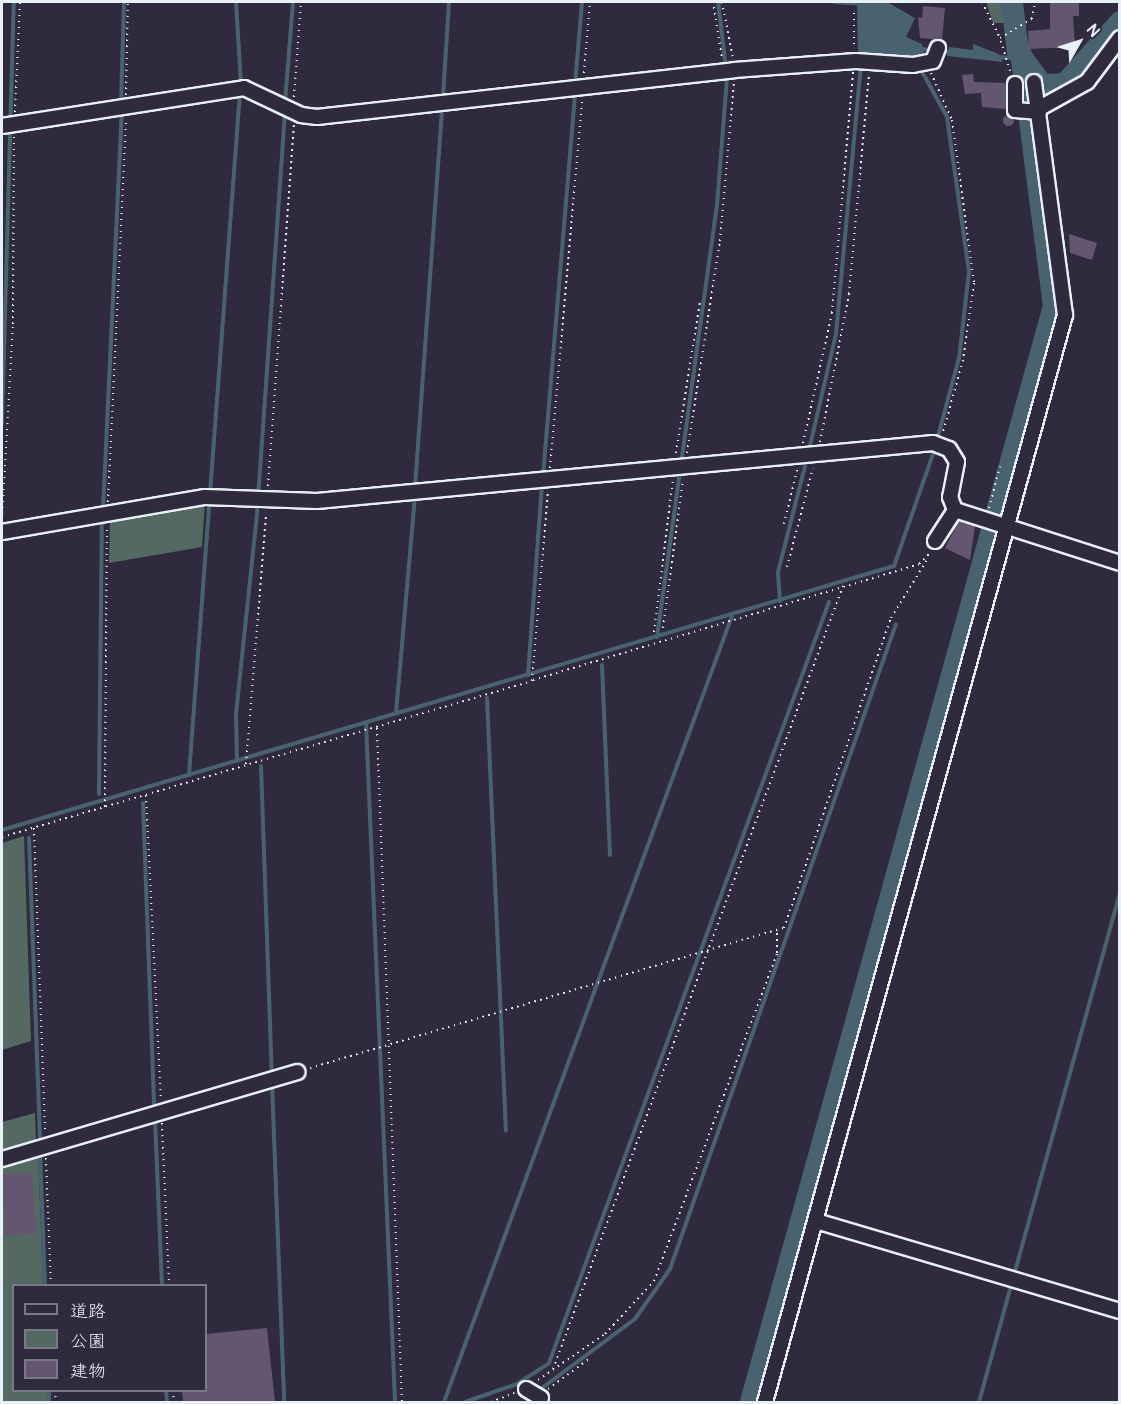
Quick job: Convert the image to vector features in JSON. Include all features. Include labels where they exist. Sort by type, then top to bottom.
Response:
[{"type":"street","points":[[1015,84],[1015,110],[1032,111],[1087,82],[1119,38]]},
{"type":"street","points":[[8,125],[240,89],[288,109],[317,117],[728,70],[927,59]]},
{"type":"street","points":[[765,1402],[816,1221],[995,526],[1067,304],[1032,111],[1034,82]]},
{"type":"street","points":[[2,530],[209,496],[261,502],[938,444],[957,462],[950,497],[955,510],[995,526],[1119,563]]},
{"type":"street","points":[[935,541],[955,510]]},
{"type":"street","points":[[2,1159],[297,1072]]},
{"type":"street","points":[[816,1221],[1119,1311]]},
{"type":"path","points":[[2,530],[13,324],[8,125],[20,2]]},
{"type":"path","points":[[105,805],[103,796],[107,513],[126,107],[128,2]]},
{"type":"path","points":[[246,763],[244,756],[288,109],[301,2]]},
{"type":"path","points":[[532,681],[545,479],[578,87],[590,2]]},
{"type":"path","points":[[663,628],[679,467],[720,241],[728,70],[722,2]]},
{"type":"path","points":[[982,2],[1000,38],[1007,63]]},
{"type":"path","points":[[1000,38],[1009,28],[1023,26],[1032,19],[1035,2]]},
{"type":"path","points":[[714,7],[728,70]]},
{"type":"path","points":[[784,524],[808,455],[846,315],[862,61],[854,13]]},
{"type":"path","points":[[927,59],[952,120],[974,283],[963,360],[938,444]]},
{"type":"path","points":[[788,567],[832,313],[862,61]]},
{"type":"path","points":[[654,632],[679,467],[700,301]]},
{"type":"path","points":[[995,526],[1000,466]]},
{"type":"path","points":[[297,1072],[777,930],[791,918],[891,618],[928,558],[935,541]]},
{"type":"path","points":[[2,837],[246,763],[375,728],[728,623],[928,558]]},
{"type":"path","points":[[536,1396],[553,1369],[702,952],[843,586]]},
{"type":"path","points":[[375,728],[402,1402]]},
{"type":"path","points":[[146,795],[169,1284]]},
{"type":"path","points":[[34,828],[41,1147],[51,1284]]},
{"type":"path","points":[[553,1369],[626,1316],[663,1264],[777,953],[777,930]]},
{"type":"path","points":[[491,1402],[536,1396],[589,1359]]},
{"type":"green space","points":[[986,2],[1005,2],[1009,23],[993,23]]},
{"type":"green space","points":[[205,500],[202,547],[109,563],[110,519]]},
{"type":"green space","points":[[24,836],[31,1041],[2,1050],[2,843]]},
{"type":"green space","points":[[35,1113],[36,1145],[2,1155],[2,1122]]},
{"type":"green space","points":[[38,1152],[43,1284],[12,1284],[12,1392],[47,1392],[47,1402],[2,1402],[2,1163]]},
{"type":"water","points":[[857,2],[889,3],[915,18],[906,37],[922,44],[924,53],[907,60],[858,56]]},
{"type":"water","points":[[1015,3],[1021,6],[1024,12],[1021,18],[1015,21],[1009,18],[1006,12],[1009,6]]},
{"type":"water","points":[[1025,32],[1037,68],[1029,80],[1017,81],[1005,39]]},
{"type":"water","points":[[973,44],[999,54],[1003,62],[947,56],[949,47],[973,50]]},
{"type":"building","points":[[1050,2],[1079,2],[1079,16],[1073,16],[1075,47],[1029,49],[1028,31],[1050,29]]},
{"type":"building","points":[[923,6],[945,8],[942,40],[920,38],[918,17],[922,18]]},
{"type":"building","points":[[973,74],[974,82],[1006,83],[1006,109],[982,107],[981,93],[965,94],[962,75]]},
{"type":"building","points":[[1008,115],[1012,116],[1012,124],[1008,125],[1004,124],[1003,120],[1004,116]]},
{"type":"building","points":[[1069,234],[1097,243],[1092,260],[1070,253]]},
{"type":"building","points":[[959,521],[975,526],[970,560],[945,548]]},
{"type":"building","points":[[32,1173],[36,1233],[5,1236],[2,1174]]},
{"type":"building","points":[[267,1328],[275,1402],[183,1402],[182,1392],[207,1392],[207,1334]]},
{"type":"waterway","points":[[2,423],[14,2]]},
{"type":"waterway","points":[[121,103],[124,2]]},
{"type":"waterway","points":[[236,2],[241,84]]},
{"type":"waterway","points":[[285,102],[293,2]]},
{"type":"waterway","points":[[443,97],[449,2]]},
{"type":"waterway","points":[[575,84],[582,2]]},
{"type":"waterway","points":[[657,637],[717,205],[727,77],[718,2]]},
{"type":"waterway","points":[[834,2],[860,4]]},
{"type":"waterway","points":[[1012,2],[1018,52],[1042,85],[1065,84],[1120,22]]},
{"type":"waterway","points":[[922,49],[953,53]]},
{"type":"waterway","points":[[996,57],[1013,58]]},
{"type":"waterway","points":[[751,1402],[1054,306],[1022,59]]},
{"type":"waterway","points":[[809,450],[836,334],[861,63]]},
{"type":"waterway","points":[[920,68],[947,117],[969,272],[959,358],[937,440]]},
{"type":"waterway","points":[[189,775],[240,92]]},
{"type":"waterway","points":[[543,476],[575,92]]},
{"type":"waterway","points":[[415,487],[442,108]]},
{"type":"waterway","points":[[237,761],[236,714],[257,513],[285,110]]},
{"type":"waterway","points":[[103,510],[122,112]]},
{"type":"waterway","points":[[2,830],[894,566],[935,448]]},
{"type":"waterway","points":[[780,601],[778,572],[807,458]]},
{"type":"waterway","points":[[528,675],[542,484]]},
{"type":"waterway","points":[[396,713],[415,497]]},
{"type":"waterway","points":[[99,794],[102,520]]},
{"type":"waterway","points":[[465,1402],[517,1384],[549,1363],[829,602]]},
{"type":"waterway","points":[[444,1402],[732,616]]},
{"type":"waterway","points":[[538,1391],[635,1319],[670,1269],[896,624]]},
{"type":"waterway","points":[[602,665],[610,855]]},
{"type":"waterway","points":[[487,698],[506,1131]]},
{"type":"waterway","points":[[366,723],[395,1402]]},
{"type":"waterway","points":[[261,766],[272,1074]]},
{"type":"waterway","points":[[143,803],[154,1109]]},
{"type":"waterway","points":[[29,838],[40,1143]]},
{"type":"waterway","points":[[1014,1275],[1120,894]]},
{"type":"waterway","points":[[272,1084],[284,1402]]},
{"type":"waterway","points":[[155,1119],[162,1284]]},
{"type":"waterway","points":[[40,1151],[45,1284]]},
{"type":"waterway","points":[[979,1402],[1012,1282]]},
{"type":"waterway","points":[[49,1392],[49,1402]]},
{"type":"waterway","points":[[166,1392],[167,1402]]}]
